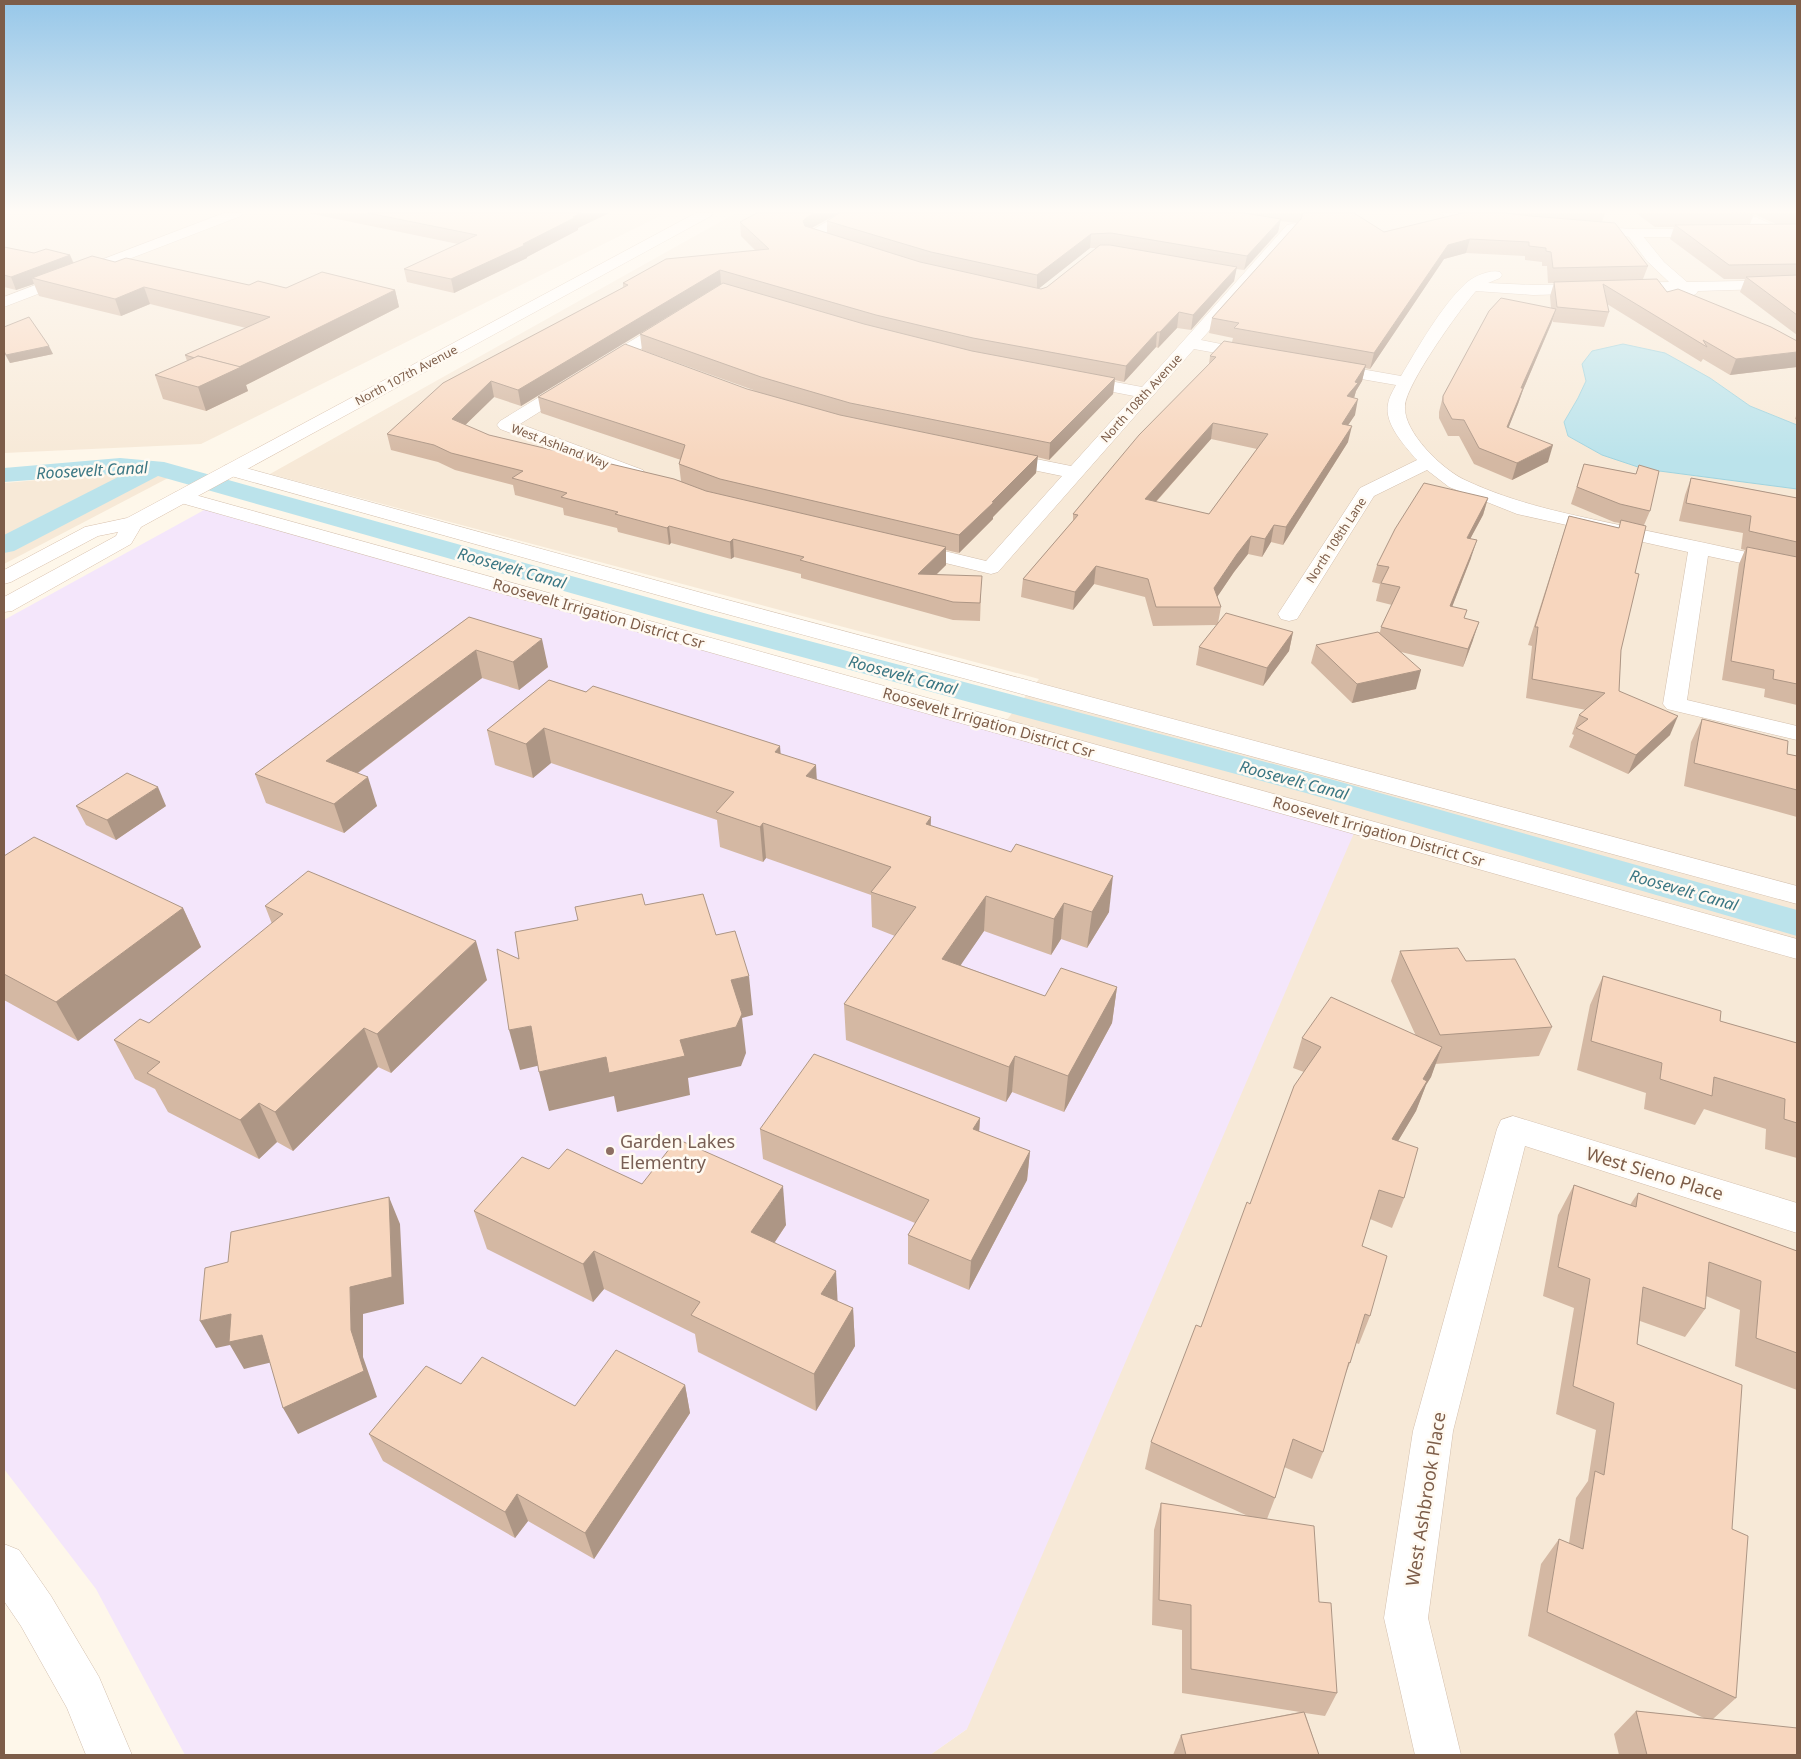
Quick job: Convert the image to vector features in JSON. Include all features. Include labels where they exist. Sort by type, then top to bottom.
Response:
[{"type":"street","points":[[4,302],[22,295]]},
{"type":"street","name":"North 107th Avenue","points":[[4,578],[92,531],[133,523],[554,295]]},
{"type":"street","name":"North 108th Avenue","points":[[897,545],[991,568],[1232,295]]},
{"type":"street","points":[[1463,295],[1452,309],[1406,382],[1396,405],[1402,428],[1428,462],[1456,483],[1524,510],[1797,569]]},
{"type":"street","points":[[1697,295],[1708,301]]},
{"type":"street","points":[[625,351],[690,311]]},
{"type":"street","points":[[1190,343],[1268,357]]},
{"type":"street","points":[[625,351],[644,358]]},
{"type":"street","name":"West Ashland Way","points":[[625,351],[506,425],[651,480]]},
{"type":"street","points":[[1307,364],[1406,382]]},
{"type":"street","points":[[1058,376],[1145,393]]},
{"type":"street","points":[[980,453],[1075,473]]},
{"type":"street","name":"North 108th Lane","points":[[1289,614],[1367,492],[1428,462]]},
{"type":"street","points":[[231,470],[745,612],[1797,895]]},
{"type":"street","name":"Roosevelt Irrigation District Csr","points":[[184,495],[1797,949]]},
{"type":"street","name":"North 107th Avenue","points":[[4,606],[124,540],[133,523]]},
{"type":"street","points":[[1699,549],[1675,704],[1797,733]]},
{"type":"street","name":"West Sieno Place","points":[[1513,1129],[1797,1218]]},
{"type":"street","name":"West Ashbrook Place","points":[[1438,1755],[1406,1618],[1433,1432],[1513,1129]]},
{"type":"street","points":[[4,1565],[36,1611],[83,1693],[109,1755]]},
{"type":"shaded area","points":[[4,295],[501,295],[201,444],[4,453]]},
{"type":"shaded area","points":[[589,295],[1797,295],[1797,425],[1750,406],[1710,378],[1582,364],[1586,381],[1564,422],[1568,436],[1602,455],[1644,469],[1797,489],[1797,1755],[930,1755],[967,1729],[998,731],[1039,679],[270,474]]},
{"type":"shaded area","points":[[116,473],[170,477],[4,564],[4,483]]},
{"type":"shaded area","name":"Garden Lakes Elementry","points":[[206,509],[1354,833],[967,1729],[930,1755],[185,1755],[96,1589],[4,1469],[4,620]]},
{"type":"water","points":[[1623,344],[1665,353],[1710,378],[1750,406],[1797,425],[1797,489],[1644,469],[1602,455],[1568,436],[1564,422],[1586,381],[1582,364],[1592,351]]},
{"type":"building","points":[[100,295],[124,295],[115,299]]},
{"type":"building","points":[[178,295],[385,295],[239,367],[198,356],[195,358],[185,355],[270,317]]},
{"type":"building","points":[[609,295],[678,295],[518,390],[491,381],[452,419],[489,435],[674,479],[706,491],[946,547],[918,574],[982,576],[980,603],[953,602],[800,560],[804,557],[733,539],[730,542],[669,526],[667,528],[615,514],[618,512],[561,497],[567,493],[512,478],[523,471],[451,453],[434,445],[387,434],[443,383]]},
{"type":"building","points":[[703,295],[765,295],[864,324],[972,351],[1115,378],[1050,443],[850,403],[761,377],[640,334]]},
{"type":"building","points":[[807,295],[1211,295],[1193,315],[1179,312],[1160,332],[1157,332],[1126,366],[973,338],[876,315]]},
{"type":"building","points":[[1233,295],[1414,295],[1374,353],[1234,328],[1239,323],[1212,318]]},
{"type":"building","points":[[1556,295],[1605,295],[1609,312],[1557,307]]},
{"type":"building","points":[[1621,295],[1693,295],[1771,327],[1797,341],[1797,352],[1736,359],[1703,340],[1707,347]]},
{"type":"building","points":[[1770,295],[1797,295],[1797,315]]},
{"type":"building","points":[[1501,298],[1556,309],[1521,388],[1523,388],[1507,427],[1553,445],[1517,463],[1479,448],[1464,420],[1452,419],[1443,402],[1443,396],[1489,311]]},
{"type":"building","points":[[29,317],[49,346],[6,355],[4,351],[4,327]]},
{"type":"building","points":[[1224,341],[1366,365],[1355,382],[1358,383],[1347,396],[1358,399],[1342,424],[1352,426],[1286,527],[1274,525],[1265,539],[1251,536],[1237,554],[1214,588],[1221,607],[1156,607],[1148,579],[1096,566],[1075,592],[1023,579],[1078,515],[1073,514],[1139,435],[1216,357],[1210,356]],"holes":[[[1213,423],[1268,434],[1209,514],[1145,499]]]},
{"type":"building","points":[[625,344],[747,389],[840,415],[1038,456],[959,535],[720,479],[679,464],[685,445],[538,397]]},
{"type":"building","points":[[198,356],[241,367],[198,387],[155,375]]},
{"type":"building","points":[[1584,464],[1636,474],[1639,465],[1659,471],[1650,511],[1620,504],[1577,487]]},
{"type":"building","points":[[1691,478],[1797,498],[1797,542],[1749,531],[1751,516],[1686,503]]},
{"type":"building","points":[[1424,483],[1488,498],[1467,538],[1477,540],[1450,606],[1467,610],[1464,618],[1479,622],[1468,649],[1381,627],[1400,587],[1381,583],[1389,567],[1377,565],[1395,529]]},
{"type":"building","points":[[1569,516],[1619,528],[1621,520],[1646,526],[1635,573],[1639,574],[1621,650],[1619,691],[1678,716],[1636,755],[1576,728],[1588,719],[1579,715],[1605,693],[1532,679],[1538,627],[1535,627]]},
{"type":"building","points":[[1747,547],[1797,557],[1797,684],[1773,679],[1774,670],[1731,661]]},
{"type":"building","points":[[1226,613],[1293,632],[1267,668],[1199,647]]},
{"type":"building","points":[[469,617],[542,639],[513,662],[476,650],[326,761],[368,777],[334,804],[255,774]]},
{"type":"building","points":[[1378,632],[1421,670],[1357,684],[1316,645]]},
{"type":"building","points":[[549,680],[586,692],[593,686],[780,746],[775,752],[816,765],[806,776],[931,817],[926,824],[1011,852],[1016,844],[1113,876],[1092,912],[1064,903],[1054,919],[986,896],[942,959],[1045,996],[1061,968],[1117,987],[1068,1076],[1015,1056],[1009,1067],[844,1004],[916,907],[871,892],[891,867],[763,823],[760,827],[716,812],[734,792],[544,728],[526,744],[487,730]]},
{"type":"building","points":[[1702,719],[1788,741],[1787,754],[1797,756],[1797,790],[1694,763]]},
{"type":"building","points":[[127,773],[158,787],[107,820],[76,806]]},
{"type":"building","points":[[34,837],[183,908],[56,1002],[4,974],[4,856]]},
{"type":"building","points":[[308,871],[476,941],[377,1034],[364,1028],[275,1112],[259,1103],[240,1120],[147,1073],[160,1062],[114,1040],[140,1019],[149,1023],[283,914],[265,906]]},
{"type":"building","points":[[642,894],[645,905],[703,894],[716,935],[735,931],[749,976],[731,980],[742,1014],[736,1027],[680,1040],[685,1056],[609,1073],[606,1057],[539,1072],[531,1026],[509,1030],[497,949],[519,959],[515,932],[578,920],[575,907]]},
{"type":"building","points":[[1458,948],[1466,961],[1515,959],[1552,1027],[1440,1035],[1400,951]]},
{"type":"building","points":[[1603,976],[1721,1011],[1720,1021],[1797,1043],[1797,1123],[1784,1119],[1785,1099],[1714,1077],[1712,1096],[1660,1079],[1662,1063],[1591,1041]]},
{"type":"building","points":[[1331,997],[1442,1047],[1423,1079],[1427,1081],[1392,1139],[1418,1148],[1404,1198],[1379,1190],[1362,1246],[1387,1256],[1370,1316],[1365,1314],[1349,1362],[1323,1452],[1293,1439],[1275,1498],[1151,1442],[1196,1325],[1201,1327],[1247,1202],[1250,1204],[1294,1086],[1321,1047],[1302,1038]]},
{"type":"building","points":[[814,1054],[980,1118],[973,1129],[1030,1151],[971,1261],[908,1235],[929,1200],[760,1129]]},
{"type":"building","points":[[677,1139],[783,1186],[751,1232],[836,1271],[821,1294],[853,1308],[814,1374],[691,1315],[700,1302],[594,1251],[583,1264],[474,1211],[522,1157],[549,1169],[567,1149],[642,1184]]},
{"type":"building","points":[[1574,1185],[1636,1207],[1638,1193],[1797,1251],[1797,1353],[1756,1338],[1761,1281],[1709,1262],[1705,1309],[1643,1287],[1637,1344],[1742,1385],[1732,1529],[1748,1536],[1736,1698],[1547,1612],[1559,1539],[1583,1549],[1595,1471],[1604,1475],[1614,1403],[1573,1386],[1590,1279],[1558,1267]]},
{"type":"building","points":[[389,1197],[392,1277],[350,1287],[351,1330],[364,1371],[283,1408],[262,1335],[229,1342],[231,1314],[200,1321],[205,1268],[228,1262],[231,1232]]},
{"type":"building","points":[[616,1350],[685,1385],[585,1533],[517,1494],[505,1512],[369,1434],[426,1366],[461,1384],[482,1357],[575,1406]]},
{"type":"building","points":[[1161,1503],[1314,1526],[1319,1602],[1331,1603],[1337,1693],[1191,1669],[1191,1605],[1159,1600]]},
{"type":"building","points":[[1636,1711],[1797,1728],[1797,1755],[1647,1755]]},
{"type":"building","points":[[1304,1712],[1319,1755],[1186,1755],[1181,1735]]},
{"type":"waterway","name":"Roosevelt Canal","points":[[4,475],[120,465],[155,467],[701,621],[1318,786],[1797,923]]},
{"type":"waterway","points":[[4,545],[152,469]]},
{"type":"place","name":"Garden Lakes Elementry","points":[[610,1151]]}]
